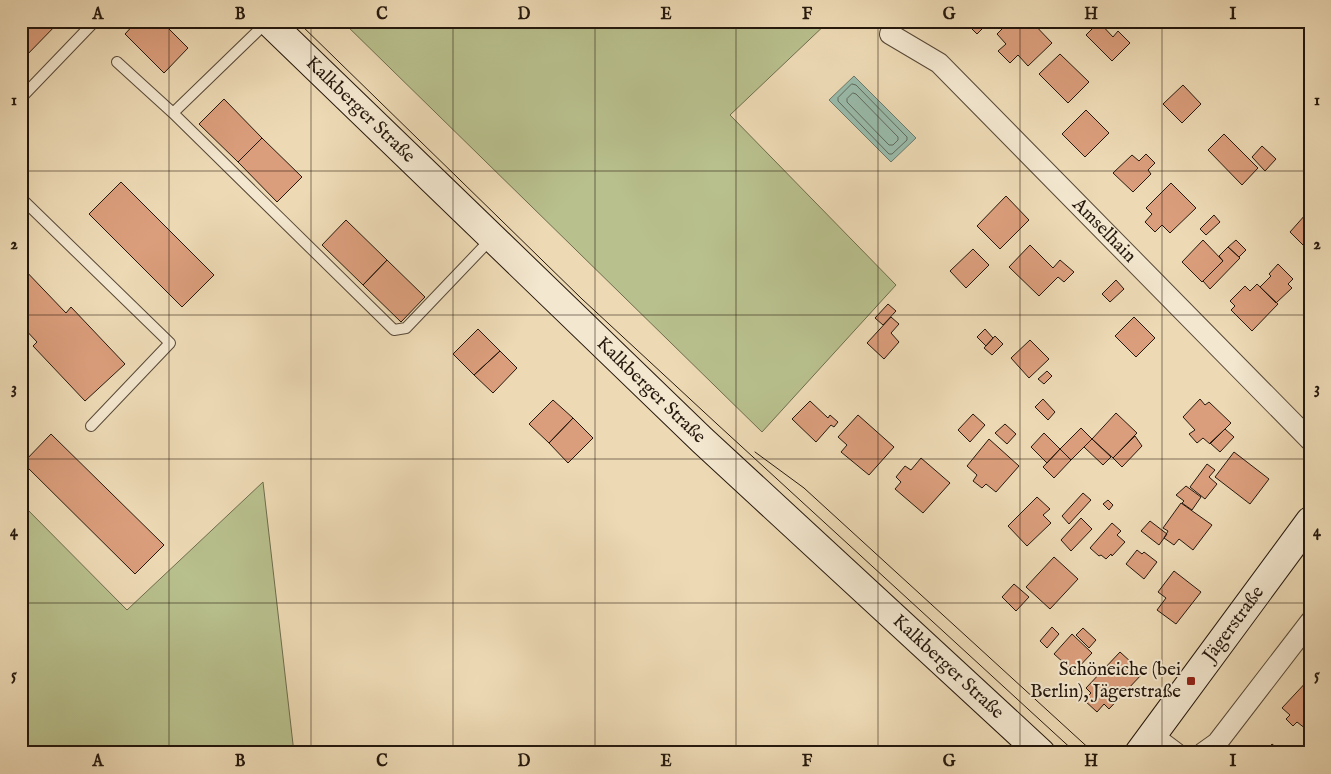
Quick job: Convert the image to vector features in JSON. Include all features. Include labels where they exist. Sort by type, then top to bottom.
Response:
[{"type":"main road","name":"Kalkberger Straße","points":[[268,21],[702,440],[1041,753]]},
{"type":"main road","name":"Jägerstraße","points":[[1145,744],[1306,535]]},
{"type":"street","name":"Amselhain","points":[[890,34],[939,63],[1310,440]]},
{"type":"street","points":[[1204,753],[1217,743],[1310,622]]},
{"type":"street","name":"Jägerstraße","points":[[1145,744],[1176,753]]},
{"type":"lane","points":[[21,98],[95,21]]},
{"type":"lane","points":[[173,113],[268,21]]},
{"type":"lane","points":[[117,62],[173,113],[394,330],[406,328],[492,239]]},
{"type":"lane","points":[[21,198],[170,343],[91,426]]},
{"type":"green space","points":[[342,21],[829,21],[730,115],[896,285],[762,432]]},
{"type":"green space","points":[[263,482],[294,753],[21,753],[21,503],[127,610]]},
{"type":"water","points":[[854,76],[916,138],[891,162],[829,100]]},
{"type":"building","points":[[21,21],[60,21],[21,61]]},
{"type":"building","points":[[137,21],[161,21],[188,48],[164,73],[125,34]]},
{"type":"building","points":[[966,21],[990,21],[977,34]]},
{"type":"building","points":[[1010,21],[1031,21],[1052,43],[1028,66],[1018,55],[1010,63],[998,51],[1006,44],[997,34]]},
{"type":"building","points":[[1099,22],[1113,37],[1118,31],[1130,43],[1112,61],[1086,35]]},
{"type":"building","points":[[1060,54],[1089,82],[1068,103],[1039,74]]},
{"type":"building","points":[[1183,85],[1201,104],[1182,123],[1163,104]]},
{"type":"building","points":[[224,99],[262,138],[238,162],[199,124]]},
{"type":"building","points":[[1086,110],[1109,133],[1085,157],[1062,134]]},
{"type":"building","points":[[1224,134],[1258,168],[1242,185],[1208,150]]},
{"type":"building","points":[[262,138],[302,177],[277,202],[238,162]]},
{"type":"building","points":[[1262,146],[1276,159],[1265,171],[1252,157]]},
{"type":"building","points":[[1146,154],[1155,163],[1148,170],[1151,174],[1133,192],[1113,173],[1132,155],[1139,161]]},
{"type":"building","points":[[121,182],[214,275],[182,307],[89,214]]},
{"type":"building","points":[[1171,183],[1196,208],[1170,233],[1162,225],[1155,232],[1145,222],[1152,214],[1146,208]]},
{"type":"building","points":[[1006,196],[1029,220],[1000,249],[977,226]]},
{"type":"building","points":[[1306,214],[1310,218],[1310,252],[1290,232]]},
{"type":"building","points":[[1214,215],[1220,222],[1206,235],[1200,229]]},
{"type":"building","points":[[346,220],[387,260],[363,285],[322,245]]},
{"type":"building","points":[[1203,240],[1223,261],[1202,282],[1182,262]]},
{"type":"building","points":[[1236,240],[1246,250],[1239,257],[1228,247]]},
{"type":"building","points":[[1030,245],[1053,268],[1060,260],[1074,272],[1064,282],[1058,277],[1039,296],[1009,267]]},
{"type":"building","points":[[1228,247],[1240,258],[1210,289],[1203,281],[1223,261],[1219,256]]},
{"type":"building","points":[[973,249],[989,265],[966,288],[950,271]]},
{"type":"building","points":[[387,260],[425,297],[401,322],[363,285]]},
{"type":"building","points":[[1278,264],[1293,279],[1288,284],[1292,288],[1276,303],[1260,287],[1271,276],[1269,274]]},
{"type":"building","points":[[21,266],[66,313],[71,307],[125,364],[85,401],[33,346],[37,342],[21,325]]},
{"type":"building","points":[[1116,280],[1124,289],[1110,302],[1102,294]]},
{"type":"building","points":[[1257,284],[1278,304],[1252,331],[1231,310],[1235,306],[1230,301],[1245,286],[1250,291]]},
{"type":"building","points":[[888,304],[896,311],[883,325],[875,318]]},
{"type":"building","points":[[891,317],[899,324],[891,333],[899,342],[884,359],[867,343]]},
{"type":"building","points":[[1134,317],[1155,338],[1136,357],[1115,336]]},
{"type":"building","points":[[478,329],[500,351],[474,375],[453,354]]},
{"type":"building","points":[[985,329],[993,338],[986,346],[977,337]]},
{"type":"building","points":[[995,336],[1003,344],[992,355],[984,348]]},
{"type":"building","points":[[1030,340],[1049,359],[1029,378],[1011,358]]},
{"type":"building","points":[[500,351],[517,368],[493,393],[474,375]]},
{"type":"building","points":[[1047,371],[1052,376],[1044,384],[1038,379]]},
{"type":"building","points":[[1043,399],[1055,412],[1048,420],[1035,407]]},
{"type":"building","points":[[1200,399],[1205,405],[1209,402],[1231,423],[1210,444],[1203,438],[1197,443],[1189,434],[1195,430],[1183,417]]},
{"type":"building","points":[[553,400],[573,418],[549,443],[529,424]]},
{"type":"building","points":[[810,401],[828,418],[830,415],[838,422],[834,427],[831,425],[816,442],[792,419]]},
{"type":"building","points":[[1116,413],[1137,433],[1113,458],[1092,439]]},
{"type":"building","points":[[973,414],[985,425],[970,442],[958,430]]},
{"type":"building","points":[[858,415],[894,447],[869,475],[841,452],[847,445],[838,437]]},
{"type":"building","points":[[573,418],[593,438],[568,463],[549,443]]},
{"type":"building","points":[[1005,424],[1016,434],[1007,444],[995,433]]},
{"type":"building","points":[[1081,428],[1092,439],[1071,460],[1060,449]]},
{"type":"building","points":[[1225,429],[1234,437],[1220,452],[1210,443]]},
{"type":"building","points":[[1044,433],[1060,449],[1047,463],[1031,447]]},
{"type":"building","points":[[51,434],[164,545],[135,574],[23,463]]},
{"type":"building","points":[[1135,436],[1142,446],[1122,467],[1113,458]]},
{"type":"building","points":[[989,439],[1019,466],[996,492],[986,484],[982,488],[973,481],[977,475],[967,466]]},
{"type":"building","points":[[1092,439],[1111,457],[1103,465],[1084,447]]},
{"type":"building","points":[[1060,449],[1071,460],[1054,478],[1043,467]]},
{"type":"building","points":[[1234,452],[1269,479],[1250,504],[1215,477]]},
{"type":"building","points":[[921,458],[950,483],[923,513],[895,489],[901,482],[896,477],[905,466],[911,470]]},
{"type":"building","points":[[1207,464],[1215,470],[1209,477],[1217,484],[1205,499],[1190,487]]},
{"type":"building","points":[[1186,486],[1201,497],[1192,510],[1182,503],[1184,501],[1176,495]]},
{"type":"building","points":[[1083,493],[1091,500],[1069,524],[1062,516]]},
{"type":"building","points":[[1037,497],[1050,509],[1043,515],[1051,523],[1027,546],[1008,526]]},
{"type":"building","points":[[1108,500],[1113,505],[1109,510],[1103,504]]},
{"type":"building","points":[[1181,503],[1212,525],[1193,550],[1179,539],[1174,545],[1164,538],[1168,531],[1163,528]]},
{"type":"building","points":[[1081,518],[1092,529],[1071,551],[1061,540]]},
{"type":"building","points":[[1150,521],[1167,534],[1159,545],[1141,531]]},
{"type":"building","points":[[1112,523],[1121,531],[1117,535],[1125,542],[1112,556],[1111,554],[1106,559],[1090,548]]},
{"type":"building","points":[[1137,550],[1142,554],[1144,552],[1157,562],[1144,579],[1126,564]]},
{"type":"building","points":[[1054,557],[1078,579],[1050,609],[1026,587]]},
{"type":"building","points":[[1174,571],[1201,592],[1176,624],[1157,610],[1166,598],[1158,592]]},
{"type":"building","points":[[1014,584],[1029,597],[1016,611],[1002,597]]},
{"type":"building","points":[[1052,627],[1059,634],[1047,648],[1040,641]]},
{"type":"building","points":[[1083,628],[1096,640],[1089,648],[1076,635]]},
{"type":"building","points":[[1072,634],[1092,653],[1074,672],[1054,654]]},
{"type":"building","points":[[1120,652],[1143,673],[1109,709],[1104,704],[1097,712],[1084,700],[1091,693],[1086,688]]},
{"type":"building","points":[[1310,678],[1310,725],[1306,729],[1297,722],[1293,726],[1286,719],[1290,715],[1282,708]]},
{"type":"building","points":[[1272,744],[1283,753],[1265,753]]},
{"type":"tram line","points":[[297,21],[582,299],[1076,753]]},
{"type":"tram line","points":[[755,452],[804,488],[1094,753]]},
{"type":"place","name":"Schöneiche (bei Berlin), Jägerstraße","points":[[1191,681]]}]
